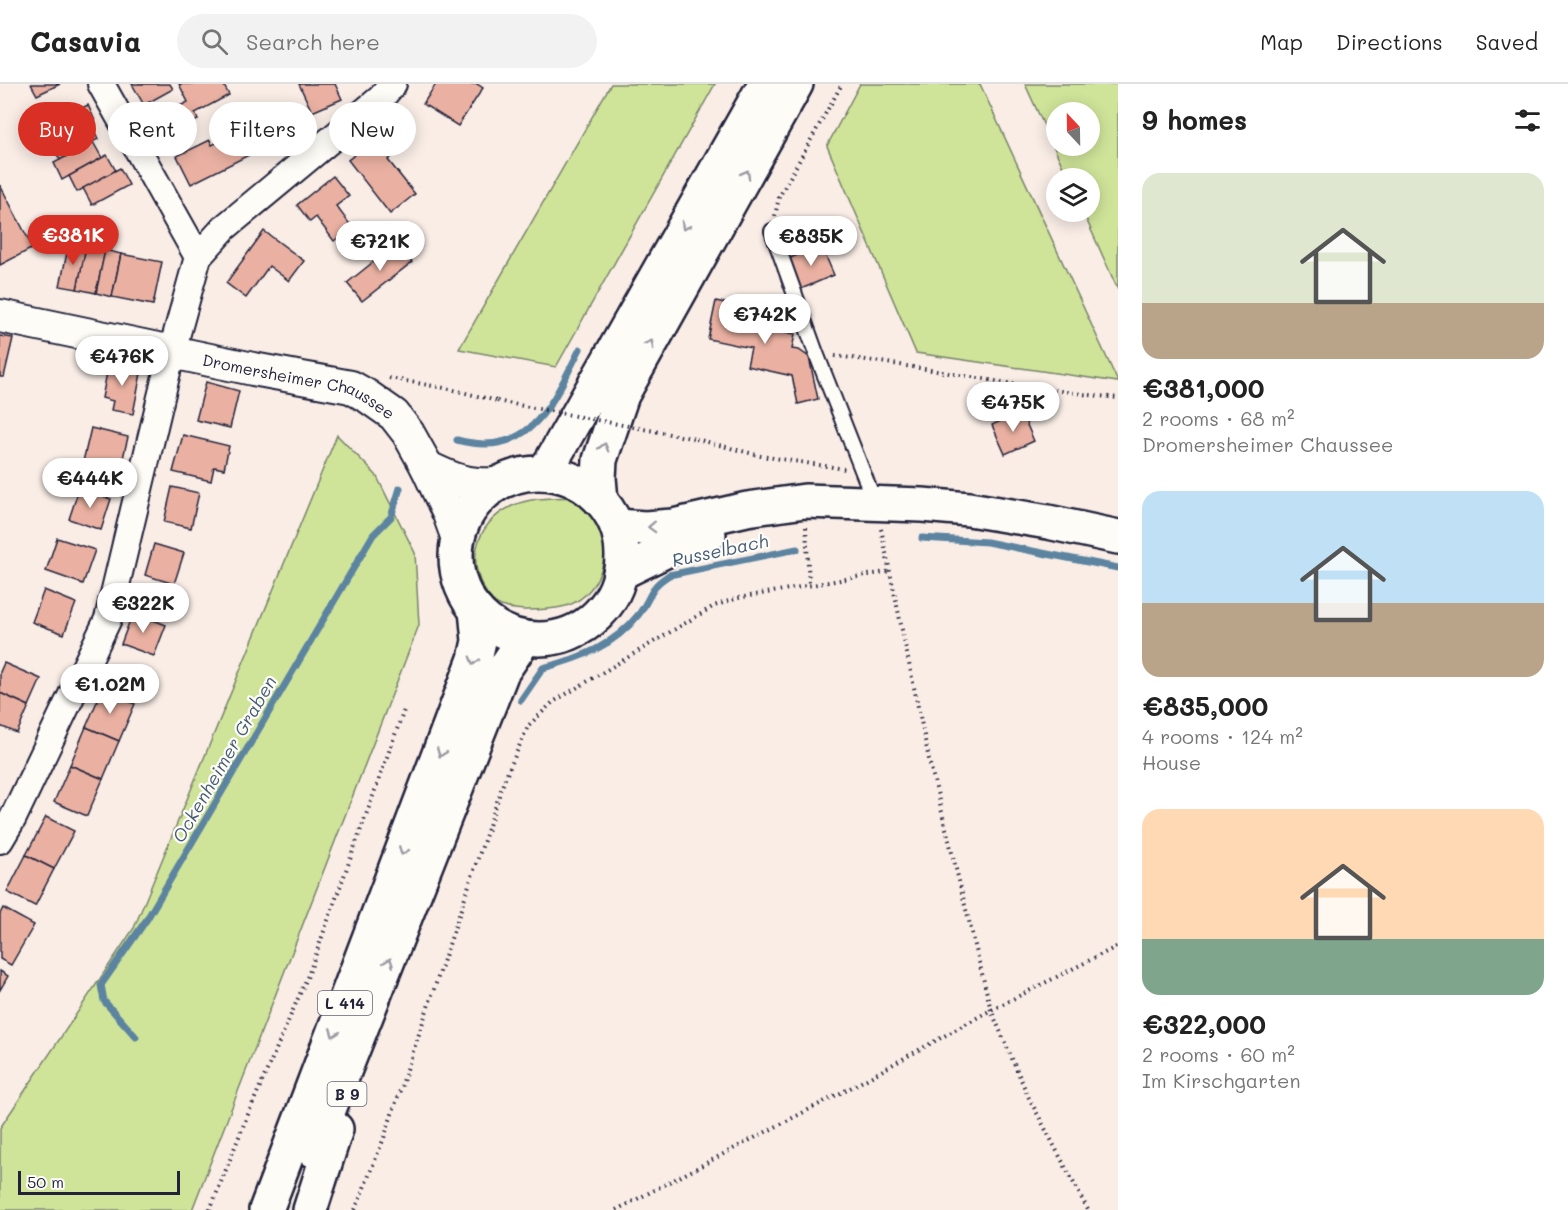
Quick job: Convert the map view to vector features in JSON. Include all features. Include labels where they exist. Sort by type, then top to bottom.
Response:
[{"type":"main road","points":[[542,473],[551,462],[765,84]]},
{"type":"main road","points":[[796,84],[622,395],[600,460],[599,478],[609,513],[645,528],[673,526],[747,509],[805,501],[875,503],[969,509],[1048,522],[1118,537]]},
{"type":"main road","name":"L 414","points":[[542,473],[558,475],[589,489],[609,513],[621,541],[622,557],[620,573],[613,593],[602,610],[586,625],[567,634],[546,639],[525,638],[498,628],[476,610],[468,600],[458,576],[456,552],[462,525],[476,502],[498,484],[512,478],[542,473]]},
{"type":"main road","points":[[620,573],[679,544],[750,526],[875,503]]},
{"type":"main road","name":"L 414","points":[[266,1210],[475,659],[479,641],[476,610]]},
{"type":"main road","name":"L 414","points":[[290,1210],[502,672],[525,638]]},
{"type":"main road","name":"B 9","points":[[310,1210],[346,1098],[367,1016]]},
{"type":"street","points":[[101,84],[198,257]]},
{"type":"street","points":[[0,840],[108,619],[172,351],[198,257],[224,228],[383,89]]},
{"type":"street","name":"Dromersheimer Chaussee","points":[[0,316],[351,387],[394,415],[408,433],[427,467],[458,539]]},
{"type":"street","points":[[427,467],[452,479],[477,485],[498,484]]},
{"type":"lane","points":[[772,231],[816,353],[875,503]]},
{"type":"path","points":[[772,231],[779,196],[842,84]]},
{"type":"path","points":[[816,353],[890,362],[1074,394],[1118,398]]},
{"type":"path","points":[[497,401],[696,439],[761,456],[864,472]]},
{"type":"path","points":[[875,503],[930,764],[991,1010],[1029,1098],[1088,1210]]},
{"type":"path","points":[[805,516],[809,584]]},
{"type":"path","points":[[355,1210],[384,1138],[504,781],[528,726],[553,702],[714,606],[738,598],[891,571]]},
{"type":"path","points":[[210,1210],[246,1119],[309,973],[404,710]]},
{"type":"path","points":[[616,1210],[854,1086],[991,1010],[1118,946]]},
{"type":"green space","points":[[611,84],[715,84],[556,367],[459,349]]},
{"type":"green space","points":[[860,84],[980,84],[1118,382],[916,353],[827,146]]},
{"type":"green space","points":[[1025,84],[1118,84],[1118,290],[1087,222],[1100,222],[1100,168],[1063,168],[1058,156],[1100,156],[1100,102],[1046,102],[1046,130]]},
{"type":"green space","points":[[337,435],[376,475],[415,553],[419,625],[192,1210],[0,1210],[0,1128],[134,928]]},
{"type":"green space","points":[[575,497],[591,507],[604,533],[603,562],[598,577],[590,589],[579,599],[557,608],[521,610],[499,605],[492,600],[483,588],[476,561],[481,535],[488,524],[499,514],[519,503],[543,498]]},
{"type":"building","points":[[31,84],[60,84],[37,95]]},
{"type":"building","points":[[132,84],[170,84],[173,89],[149,102],[142,102]]},
{"type":"building","points":[[179,84],[223,84],[229,95],[216,102],[209,102],[209,106],[197,112],[197,102],[188,102]]},
{"type":"building","points":[[299,84],[335,84],[342,99],[329,102],[329,105],[317,110],[317,102],[307,102]]},
{"type":"building","points":[[436,84],[477,84],[483,88],[458,126],[423,104]]},
{"type":"building","points":[[209,140],[209,156],[247,156],[191,184],[177,156],[197,156],[197,146]]},
{"type":"building","points":[[96,147],[102,158],[62,180],[54,163],[67,156],[96,156]]},
{"type":"building","points":[[107,155],[116,171],[77,192],[69,176]]},
{"type":"building","points":[[353,156],[393,156],[388,160],[415,194],[390,214],[348,160]]},
{"type":"building","points":[[120,168],[129,185],[92,205],[83,188]]},
{"type":"building","points":[[333,176],[349,196],[336,206],[352,227],[334,241],[316,217],[310,222],[297,205]]},
{"type":"building","points":[[0,185],[33,248],[0,265]]},
{"type":"building","points":[[264,231],[304,261],[289,281],[269,266],[246,298],[226,283]]},
{"type":"building","points":[[87,239],[107,243],[96,293],[77,289]]},
{"type":"building","points":[[69,243],[86,247],[77,289],[60,286]]},
{"type":"building","points":[[397,243],[412,262],[362,301],[347,283]]},
{"type":"building","points":[[821,245],[834,275],[801,289],[788,259]]},
{"type":"building","points":[[105,250],[121,254],[112,297],[96,293]]},
{"type":"building","points":[[121,254],[162,262],[153,305],[112,297]]},
{"type":"building","points":[[716,301],[760,311],[759,314],[786,320],[783,332],[795,334],[792,349],[799,350],[809,357],[818,399],[798,404],[792,376],[747,366],[751,348],[708,339]]},
{"type":"building","points":[[0,336],[13,338],[4,377],[0,377]]},
{"type":"building","points":[[109,362],[142,368],[133,414],[111,410],[113,401],[102,398]]},
{"type":"building","points":[[206,382],[239,391],[230,428],[196,420]]},
{"type":"building","points":[[1021,411],[1034,441],[1005,454],[992,425]]},
{"type":"building","points":[[91,428],[128,437],[118,479],[81,470]]},
{"type":"building","points":[[183,435],[229,446],[224,469],[214,467],[211,481],[173,472]]},
{"type":"building","points":[[172,487],[199,493],[191,528],[164,522]]},
{"type":"building","points":[[79,489],[111,499],[101,530],[69,519]]},
{"type":"building","points":[[57,538],[95,550],[83,584],[46,571]]},
{"type":"building","points":[[154,544],[184,553],[174,584],[145,575]]},
{"type":"building","points":[[44,590],[76,603],[64,634],[32,622]]},
{"type":"building","points":[[133,612],[166,625],[154,656],[121,644]]},
{"type":"building","points":[[4,663],[41,679],[29,706],[0,693],[0,672]]},
{"type":"building","points":[[102,690],[135,704],[119,741],[86,727]]},
{"type":"building","points":[[0,693],[29,706],[17,733],[0,726]]},
{"type":"building","points":[[86,727],[119,741],[103,779],[70,765]]},
{"type":"building","points":[[70,765],[103,779],[87,816],[54,802]]},
{"type":"building","points":[[46,817],[74,831],[54,869],[26,855]]},
{"type":"building","points":[[26,855],[54,869],[35,906],[7,892]]},
{"type":"building","points":[[3,908],[34,925],[11,965],[0,959],[0,914]]},
{"type":"building","points":[[0,971],[8,976],[0,990]]},
{"type":"waterway","name":"Ockenheimer Graben","points":[[457,440],[482,444],[504,442],[521,434],[536,422],[548,407],[580,349]]},
{"type":"waterway","name":"Ockenheimer Graben","points":[[136,1037],[104,1001],[101,985],[147,919],[373,535],[391,517],[400,488]]},
{"type":"waterway","name":"Russelbach","points":[[922,538],[987,542],[1118,568]]},
{"type":"waterway","name":"Russelbach","points":[[521,700],[543,668],[583,655],[619,635],[639,614],[656,585],[669,575],[797,549]]}]
